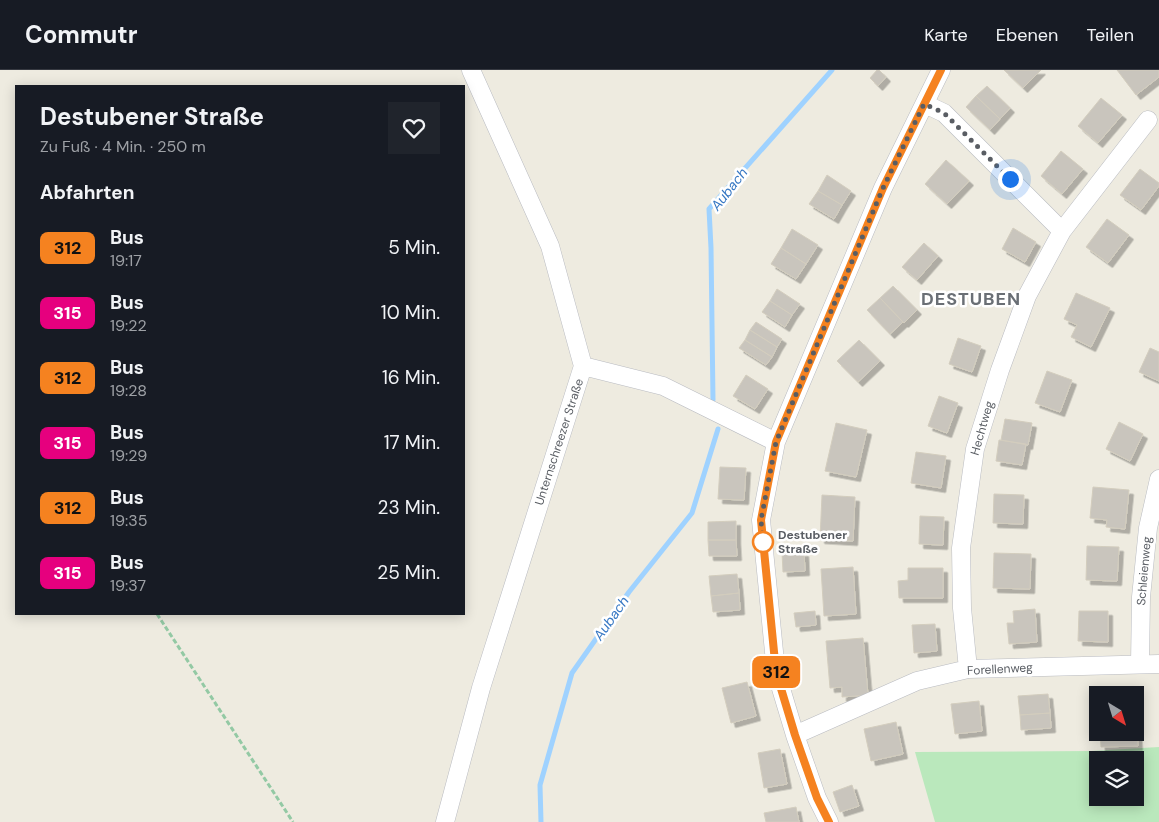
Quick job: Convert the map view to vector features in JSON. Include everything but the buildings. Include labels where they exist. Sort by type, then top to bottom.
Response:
[{"type":"street","name":"Unternschreezer Straße","points":[[445,822],[481,688],[584,366],[550,246],[471,70]]},
{"type":"street","points":[[829,822],[817,798],[776,672],[761,520],[776,442],[883,188],[941,70]]},
{"type":"street","points":[[924,104],[944,113],[1062,231]]},
{"type":"street","name":"Hechtweg","points":[[968,669],[962,608],[961,548],[975,449],[1000,370],[1027,296],[1062,231],[1148,120]]},
{"type":"street","points":[[584,366],[663,386],[776,442]]},
{"type":"street","name":"Schleienweg","points":[[1140,664],[1141,597],[1148,528],[1159,479]]},
{"type":"street","name":"Forellenweg","points":[[795,735],[917,681],[968,669],[1159,664]]},
{"type":"path","points":[[158,615],[293,822]]},
{"type":"green space","points":[[1159,747],[1159,822],[935,822],[915,752],[1089,751],[1089,806],[1144,806],[1144,751],[1091,751]]},
{"type":"waterway","name":"Aubach","points":[[713,400],[709,209],[832,70]]},
{"type":"waterway","name":"Aubach","points":[[541,822],[540,785],[572,673],[629,592],[692,513],[718,429]]},
{"type":"bus line","name":"312","points":[[829,822],[817,798],[776,672],[761,520],[776,442],[883,188],[941,70]]},
{"type":"place","name":"Destubener Straße","points":[[763,542]]},
{"type":"district","name":"DESTUBEN","points":[[971,299]]},
{"type":"route","points":[[763,542],[761,520],[776,442],[883,188],[924,104],[944,113],[1010,179]]}]
